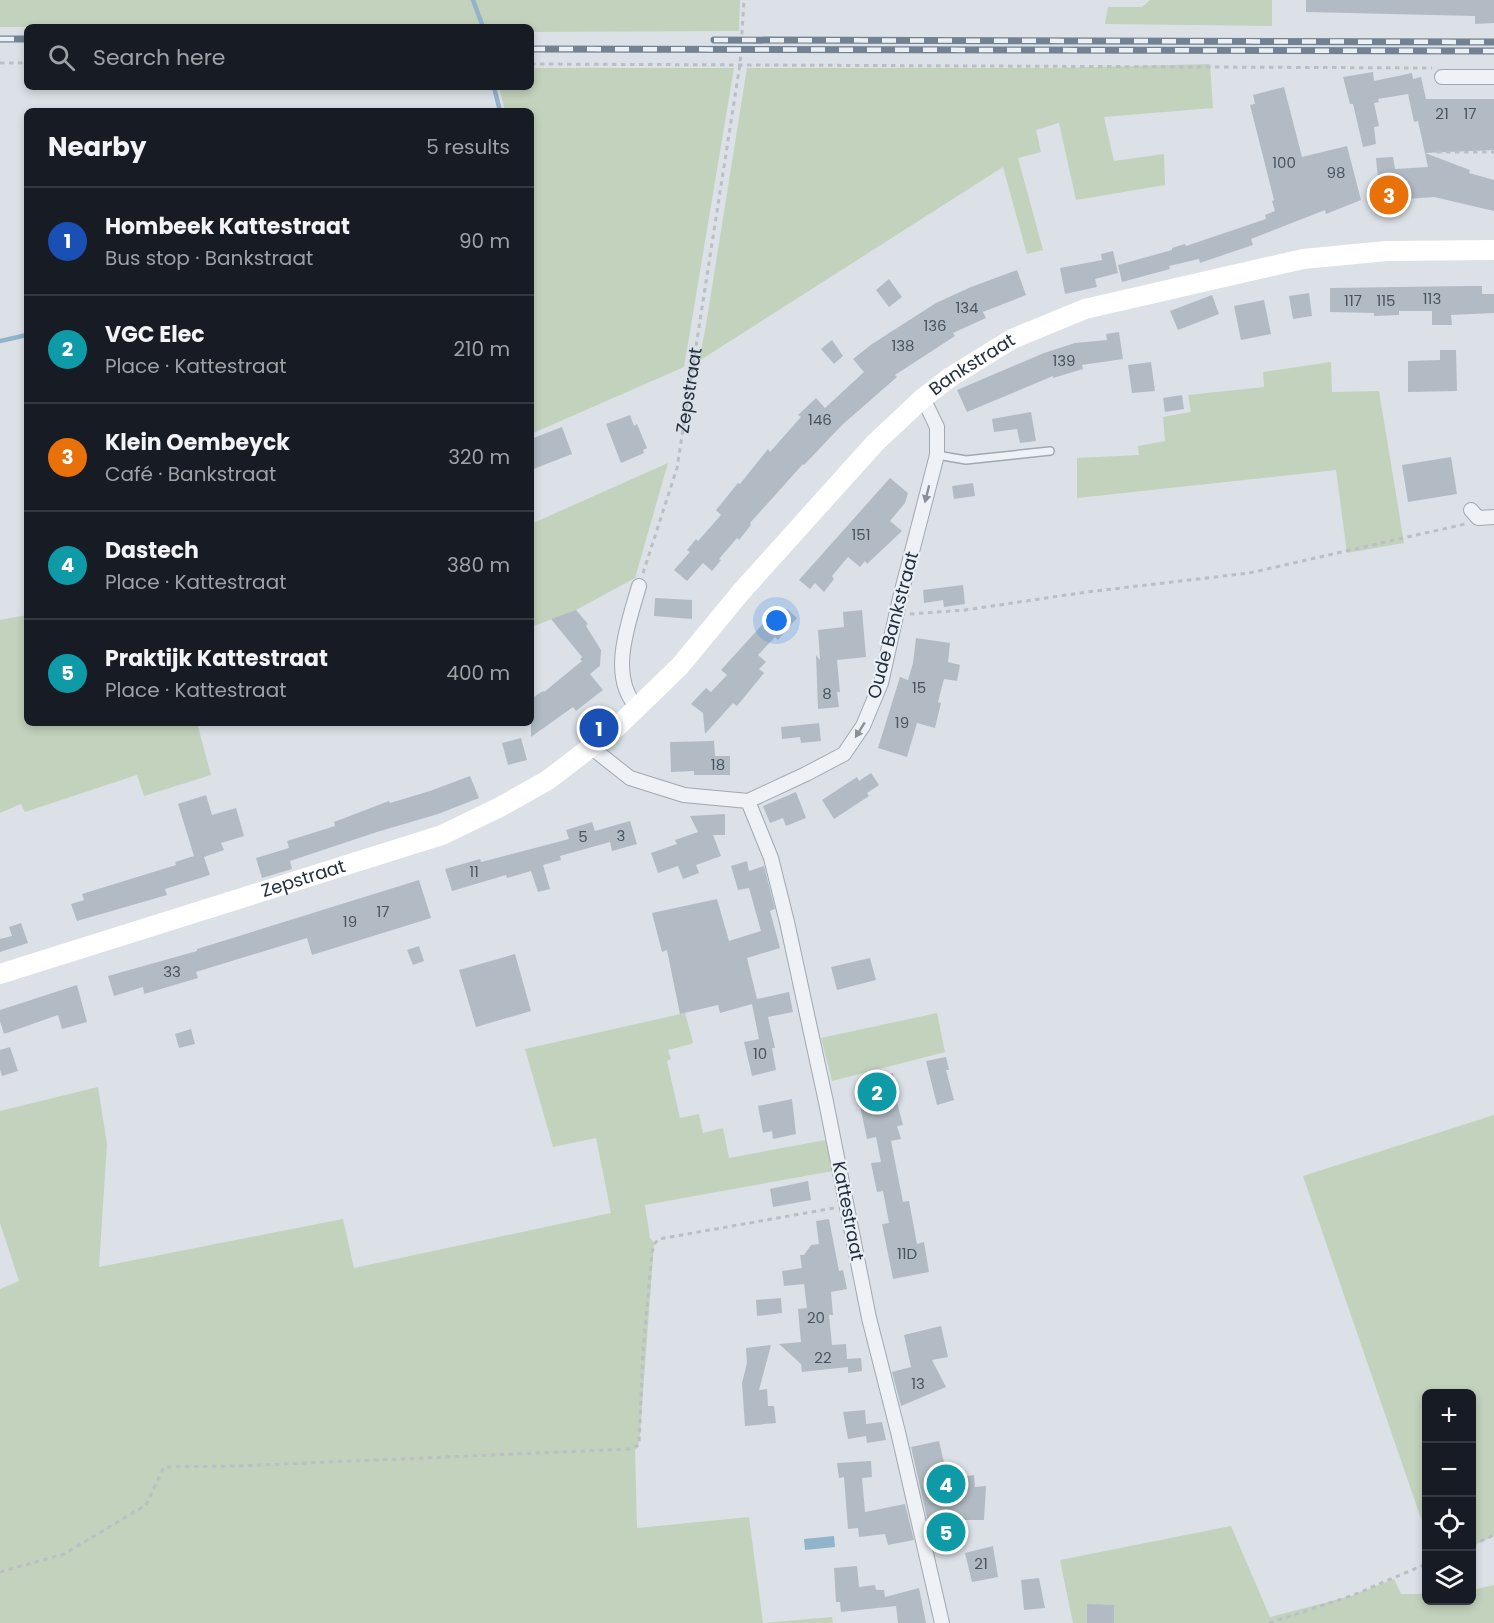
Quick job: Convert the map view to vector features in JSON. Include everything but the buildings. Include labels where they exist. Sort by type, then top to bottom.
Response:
[{"type":"street","points":[[1441,73],[1494,77]]},
{"type":"street","name":"Bankstraat","points":[[592,748],[638,708],[680,666],[741,592],[875,442],[923,398],[949,378],[1012,339],[1085,309],[1303,259],[1387,251],[1494,250]]},
{"type":"street","name":"Oude Bankstraat","points":[[748,801],[844,753],[863,726],[881,683],[937,455],[937,427],[923,398]]},
{"type":"street","points":[[1470,510],[1478,518],[1494,517]]},
{"type":"street","points":[[638,708],[628,697],[624,685],[623,658],[624,642],[639,586]]},
{"type":"street","points":[[592,748],[630,778],[684,795],[748,801]]},
{"type":"street","name":"Zepstraat","points":[[0,974],[441,834],[500,807],[548,780],[592,748]]},
{"type":"street","name":"Kattestraat","points":[[748,801],[774,868],[848,1205],[869,1318],[942,1623]]},
{"type":"lane","points":[[937,455],[966,460],[1050,451]]},
{"type":"path","name":"Zepstraat","points":[[639,586],[677,468],[740,64],[744,0]]},
{"type":"path","points":[[0,63],[24,63]]},
{"type":"path","points":[[534,64],[740,64],[1441,73]]},
{"type":"path","points":[[1437,152],[1494,152]]},
{"type":"path","points":[[896,615],[965,610],[1087,592],[1249,573],[1494,517]]},
{"type":"path","points":[[0,1572],[64,1554],[146,1505],[164,1467],[250,1466],[630,1449],[639,1445],[643,1351],[652,1252],[655,1242],[659,1239],[848,1205]]},
{"type":"path","points":[[1476,1543],[1494,1535]]},
{"type":"path","points":[[1269,1623],[1351,1596],[1422,1566]]},
{"type":"green space","points":[[0,0],[740,0],[739,31],[534,32],[534,24],[24,24],[24,27],[0,27]]},
{"type":"green space","points":[[1150,0],[1272,0],[1272,26],[1105,24],[1108,7],[1142,7]]},
{"type":"green space","points":[[1210,64],[1213,108],[1104,117],[1114,161],[1164,154],[1165,185],[1076,200],[1059,123],[1036,130],[1041,152],[1018,158],[1043,250],[1027,254],[1003,167],[699,361],[747,68],[1057,68]]},
{"type":"green space","points":[[534,68],[734,68],[684,367],[534,433],[534,108],[504,108],[500,90],[534,90]]},
{"type":"green space","points":[[1331,362],[1332,392],[1379,391],[1404,543],[1347,553],[1336,470],[1077,498],[1077,458],[1139,455],[1138,446],[1165,441],[1163,417],[1191,412],[1188,395],[1264,387],[1263,372]]},
{"type":"green space","points":[[668,463],[635,578],[576,610],[534,626],[534,523]]},
{"type":"green space","points":[[24,616],[24,726],[198,726],[211,775],[144,796],[137,775],[25,812],[21,804],[0,813],[0,620]]},
{"type":"green space","points":[[685,1013],[693,1042],[668,1050],[671,1059],[667,1061],[680,1118],[699,1114],[703,1133],[723,1128],[729,1158],[825,1140],[833,1171],[645,1205],[650,1238],[654,1243],[640,1434],[638,1447],[635,1450],[637,1528],[749,1517],[763,1623],[0,1623],[0,1289],[19,1281],[0,1223],[0,1111],[98,1087],[107,1144],[99,1267],[343,1219],[354,1268],[611,1213],[596,1138],[553,1147],[525,1049]]},
{"type":"green space","points":[[937,1013],[945,1052],[832,1081],[821,1038]]},
{"type":"green space","points":[[1494,1115],[1494,1536],[1476,1544],[1476,1389],[1422,1389],[1422,1521],[1303,1176]]},
{"type":"green space","points":[[1231,1526],[1270,1617],[1351,1596],[1394,1579],[1401,1594],[1422,1594],[1422,1605],[1476,1605],[1476,1589],[1494,1585],[1494,1623],[1073,1623],[1060,1560]]},
{"type":"green space","points":[[832,1617],[833,1623],[763,1623]]},
{"type":"water","points":[[834,1536],[835,1547],[805,1550],[804,1539]]},
{"type":"waterway","points":[[473,0],[482,24]]},
{"type":"waterway","points":[[495,90],[499,108]]},
{"type":"waterway","points":[[0,341],[24,336]]},
{"type":"railway","points":[[0,39],[24,39]]},
{"type":"railway","points":[[714,40],[1494,42]]},
{"type":"railway","points":[[534,49],[1494,51]]},
{"type":"place","name":"Klein Oembeyck","points":[[1389,195]]},
{"type":"place","name":"Hombeek Kattestraat","points":[[599,728]]},
{"type":"place","name":"VGC Elec","points":[[877,1092]]},
{"type":"place","name":"Dastech","points":[[946,1484]]},
{"type":"place","name":"Praktijk Kattestraat","points":[[946,1532]]}]
